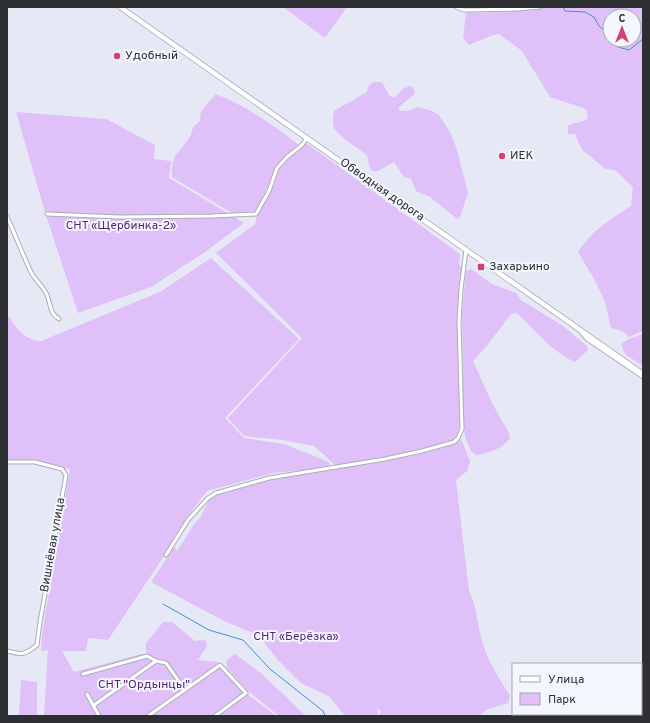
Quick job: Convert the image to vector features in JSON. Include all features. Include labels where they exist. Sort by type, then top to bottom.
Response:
[{"type":"main road","name":"Обводная дорога","points":[[120,7],[643,376]]},
{"type":"street","points":[[456,7],[464,10],[540,7]]},
{"type":"street","points":[[46,214],[119,217],[256,214],[269,191],[277,168],[287,156],[302,145],[307,138]]},
{"type":"street","points":[[7,217],[20,244],[27,264],[36,280],[46,293],[53,315],[58,319]]},
{"type":"street","points":[[166,555],[188,520],[208,498],[216,493],[269,478],[350,466],[422,451],[454,442],[458,438],[462,429],[459,322],[461,289],[466,250]]},
{"type":"street","name":"Вишнёвая улица","points":[[7,462],[34,462],[62,469],[66,475],[43,601],[37,645],[29,652],[22,654],[7,651]]},
{"type":"street","points":[[83,674],[147,656],[156,662],[166,664],[185,690]]},
{"type":"street","points":[[94,705],[156,662]]},
{"type":"street","points":[[148,716],[220,665],[246,693],[215,716]]},
{"type":"street","points":[[87,694],[99,716]]},
{"type":"green space","points":[[283,7],[347,7],[325,38]]},
{"type":"green space","points":[[512,7],[643,7],[643,332],[629,337],[622,331],[611,328],[605,302],[594,279],[578,252],[595,232],[631,206],[633,187],[615,170],[606,169],[582,150],[575,134],[568,134],[568,126],[588,118],[586,109],[550,97],[522,51],[499,34],[469,45],[463,38],[466,13],[507,12]]},
{"type":"green space","points":[[373,82],[382,82],[389,95],[394,98],[403,89],[409,86],[413,87],[415,94],[399,107],[399,111],[407,111],[418,107],[432,111],[439,115],[451,134],[457,150],[468,193],[460,217],[457,219],[430,197],[416,191],[411,179],[404,177],[394,162],[378,171],[372,171],[367,155],[344,139],[334,128],[334,111],[367,92],[368,87]]},
{"type":"green space","points":[[216,94],[259,116],[299,145],[286,155],[278,165],[256,211],[232,213],[172,177],[172,164],[176,155],[189,138],[193,127],[200,121],[201,111]]},
{"type":"green space","name":"СНТ «Щербинка-2»","points":[[16,112],[106,119],[153,144],[155,146],[154,159],[171,161],[169,178],[244,223],[205,252],[151,287],[78,313],[45,212]]},
{"type":"green space","points":[[306,143],[460,255],[459,264],[462,269],[457,319],[460,422],[458,433],[452,441],[382,458],[335,465],[314,446],[282,440],[244,436],[228,418],[302,338],[216,253],[255,224],[257,216],[271,191],[280,167],[289,157]]},
{"type":"green space","name":"СНТ \"Ордынцы\"","points":[[211,258],[299,339],[225,418],[244,438],[284,444],[329,462],[330,468],[273,473],[207,491],[187,517],[164,556],[108,640],[88,638],[86,651],[62,651],[74,672],[141,654],[149,654],[146,653],[146,643],[163,622],[172,622],[195,641],[205,640],[207,646],[198,660],[218,662],[250,696],[276,716],[44,716],[48,650],[41,651],[42,634],[70,469],[7,460],[7,314],[25,336],[30,339],[41,341],[160,292]]},
{"type":"green space","points":[[471,269],[492,284],[516,293],[521,300],[563,326],[587,346],[588,350],[575,362],[552,347],[517,313],[511,314],[486,347],[473,361],[493,405],[508,431],[510,438],[504,445],[495,450],[476,455],[471,451],[465,437],[463,420],[462,314],[466,271]]},
{"type":"green space","points":[[643,334],[643,366],[625,354],[621,344],[629,339]]},
{"type":"green space","name":"СНТ «Берёзка»","points":[[461,439],[470,461],[467,471],[456,480],[469,591],[476,611],[485,651],[510,696],[508,703],[488,709],[478,716],[379,716],[381,711],[377,707],[378,716],[345,716],[330,697],[301,683],[277,659],[258,635],[224,621],[151,582],[174,547],[177,551],[195,523],[200,518],[210,498],[219,493],[265,480],[421,454],[457,443]]},
{"type":"green space","points":[[235,654],[262,674],[306,716],[279,716],[249,692],[227,668],[227,660]]},
{"type":"green space","points":[[21,680],[37,682],[37,716],[19,716]]},
{"type":"waterway","points":[[563,7],[565,11],[585,12],[594,17],[602,28]]},
{"type":"waterway","points":[[622,48],[629,50],[632,48]]},
{"type":"waterway","points":[[163,604],[209,630],[243,640],[270,669],[323,711],[325,716]]},
{"type":"place","name":"Удобный","points":[[117,56]]},
{"type":"place","name":"ИЕК","points":[[502,156]]},
{"type":"place","name":"Захарьино","points":[[481,267]]}]
